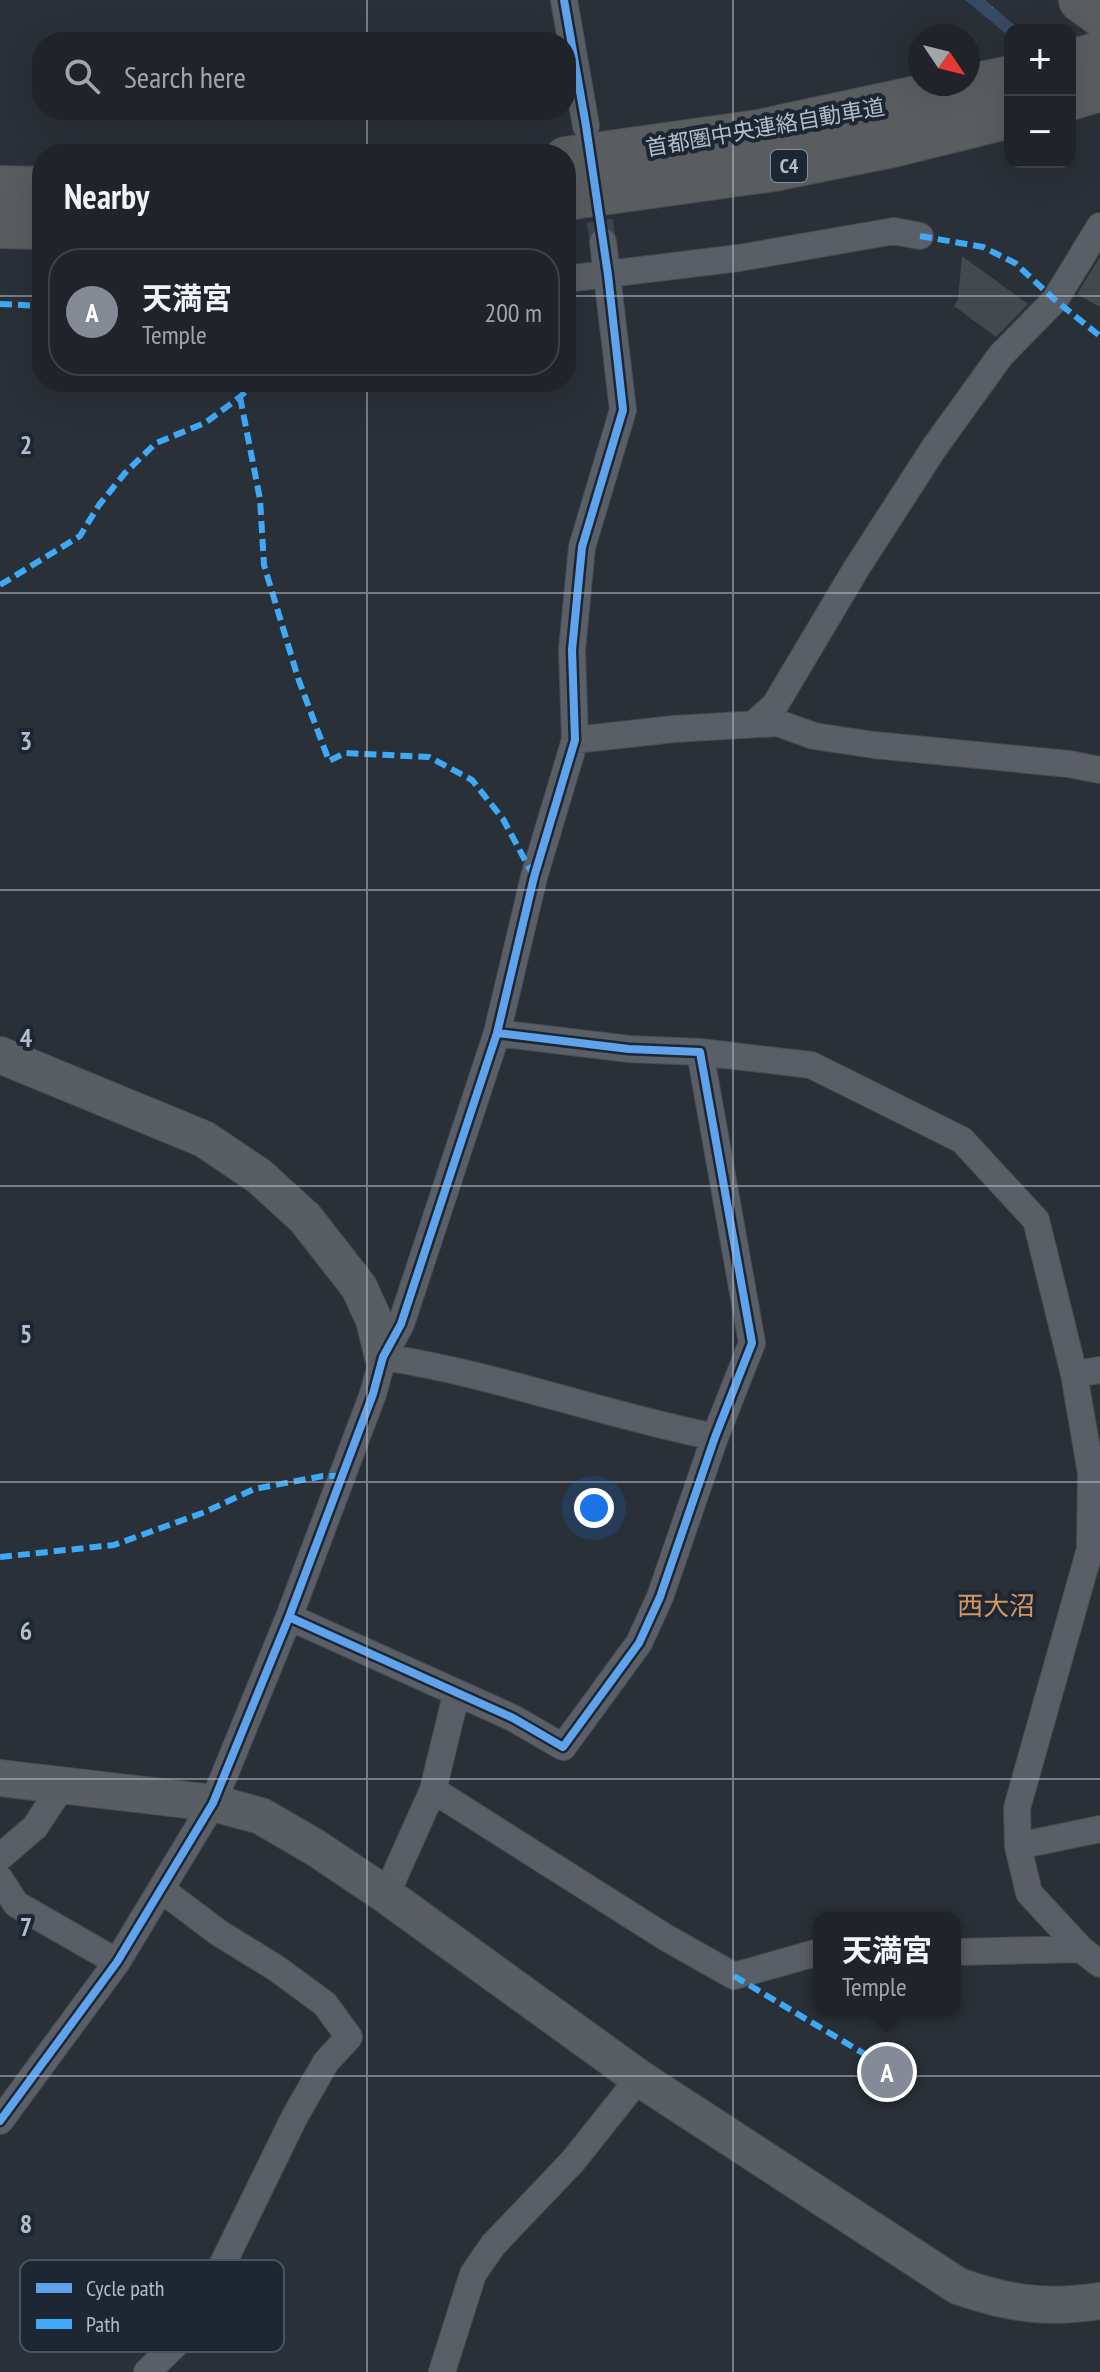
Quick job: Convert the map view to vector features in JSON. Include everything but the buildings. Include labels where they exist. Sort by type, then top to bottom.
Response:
[{"type":"highway","points":[[1081,0],[1100,14]]},
{"type":"highway","points":[[1076,60],[1100,54]]},
{"type":"highway","points":[[1076,96],[1100,89]]},
{"type":"highway","name":"首都圏中央連絡自動車道","points":[[576,143],[759,132],[1002,99]]},
{"type":"highway","name":"首都圏中央連絡自動車道","points":[[576,197],[774,169],[893,145],[1002,99]]},
{"type":"highway","points":[[0,188],[32,189]]},
{"type":"highway","points":[[0,226],[32,227]]},
{"type":"street","points":[[564,0],[567,32]]},
{"type":"street","points":[[574,120],[576,143]]},
{"type":"street","points":[[755,723],[775,705],[856,569],[934,448],[1001,355],[1055,300],[1100,226]]},
{"type":"street","points":[[576,278],[739,258],[894,231],[920,236]]},
{"type":"street","points":[[0,2121],[117,1962],[213,1803],[289,1617],[373,1394],[383,1357],[401,1324],[497,1033],[534,877],[575,740],[572,650],[582,547],[623,410],[603,242]]},
{"type":"street","points":[[575,740],[778,723],[814,736],[874,745],[1069,764],[1100,770]]},
{"type":"street","points":[[497,1033],[629,1049],[700,1052],[811,1065],[962,1140],[1036,1220],[1074,1374],[1091,1473],[1095,1550],[1017,1808],[1018,1846],[1029,1893],[1090,1956]]},
{"type":"street","points":[[289,1617],[456,1695],[513,1718],[563,1747],[639,1643],[660,1597],[715,1437],[752,1343],[700,1052]]},
{"type":"street","points":[[0,1055],[204,1139],[259,1176],[305,1218],[359,1287],[374,1320],[383,1357]]},
{"type":"street","points":[[383,1357],[508,1383],[715,1437]]},
{"type":"street","points":[[1074,1374],[1100,1370]]},
{"type":"street","points":[[386,1895],[433,1790],[456,1695]]},
{"type":"street","points":[[0,1778],[213,1803],[261,1816],[386,1895],[639,2078],[958,2286],[999,2300],[1036,2306],[1100,2301]]},
{"type":"street","points":[[0,1857],[35,1827],[62,1786]]},
{"type":"street","points":[[433,1790],[665,1937],[734,1976],[813,1954]]},
{"type":"street","points":[[1018,1846],[1100,1829]]},
{"type":"street","points":[[0,1879],[16,1904],[117,1962]]},
{"type":"street","points":[[162,1890],[219,1933],[276,1968],[325,2004],[349,2037],[326,2062],[295,2116],[225,2260]]},
{"type":"street","points":[[961,1952],[1090,1956]]},
{"type":"street","points":[[442,2372],[473,2274],[493,2245],[573,2161],[639,2078]]},
{"type":"street","points":[[147,2372],[168,2352]]},
{"type":"water","points":[[965,0],[985,0],[1013,24],[1004,24],[1004,32]]},
{"type":"tunnel","points":[[594,182],[603,242]]},
{"type":"marked path","points":[[920,236],[983,247],[1015,263],[1100,336]]},
{"type":"marked path","points":[[0,304],[32,306]]},
{"type":"marked path","points":[[0,585],[80,536],[99,505],[125,473],[156,443],[205,423],[245,392]]},
{"type":"marked path","points":[[240,397],[260,499],[264,565],[298,678],[329,761],[345,753],[429,757],[472,780],[503,819],[534,877]]},
{"type":"marked path","points":[[0,1557],[114,1545],[205,1512],[254,1489],[323,1476],[342,1476]]},
{"type":"marked path","points":[[734,1976],[868,2056]]},
{"type":"cycle path","points":[[564,0],[570,32]]},
{"type":"cycle path","points":[[0,2121],[117,1962],[213,1803],[289,1617],[373,1394],[383,1357],[401,1324],[497,1033],[534,877],[575,740],[572,650],[582,547],[623,410],[608,275],[576,69]]},
{"type":"cycle path","points":[[289,1617],[513,1718],[563,1747],[639,1643],[660,1597],[715,1437],[752,1343],[700,1052],[629,1049],[497,1033]]},
{"type":"place","name":"天満宮","points":[[887,2072]]},
{"type":"district","name":"西大沼","points":[[996,1606]]}]
